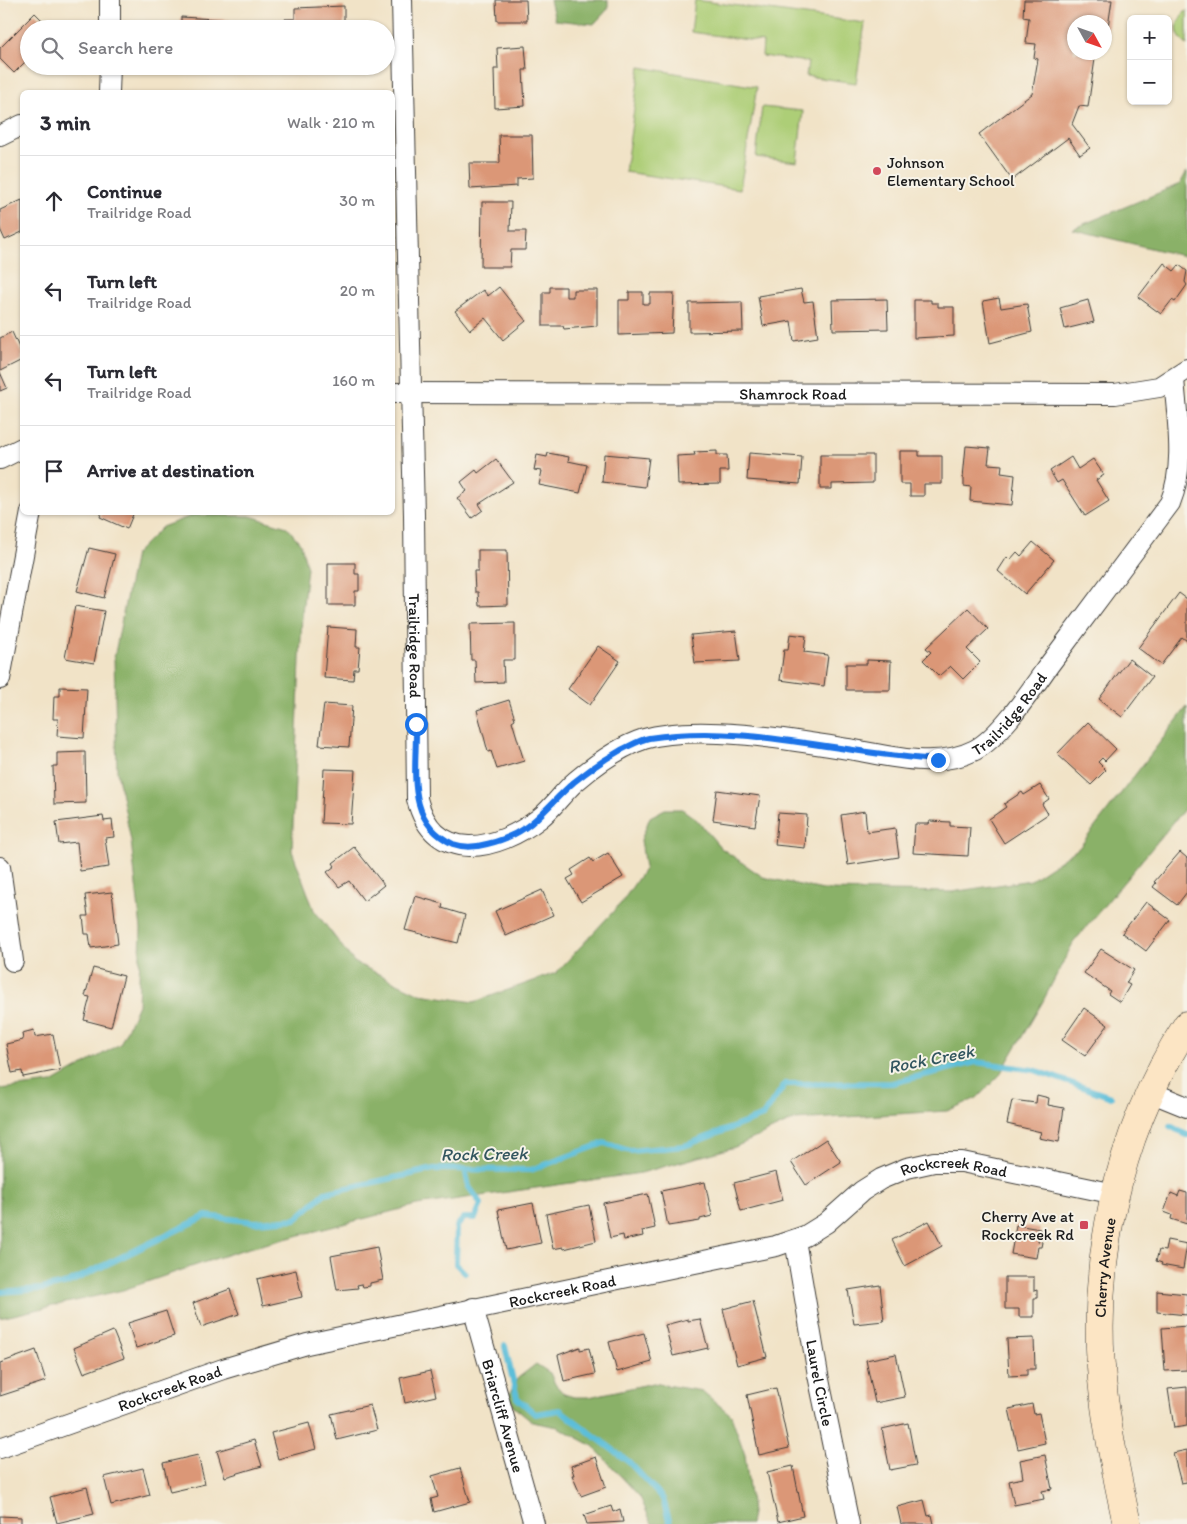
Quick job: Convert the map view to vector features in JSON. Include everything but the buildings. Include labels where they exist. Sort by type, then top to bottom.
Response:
[{"type":"street","points":[[110,0],[110,20]]},
{"type":"street","name":"Trailridge Road","points":[[402,0],[398,98],[402,394],[417,799],[421,815],[430,829],[440,837],[457,845],[474,847],[498,841],[522,831],[542,816],[574,782],[605,759],[646,739],[682,734],[718,733],[814,744],[896,757],[938,760],[958,757],[976,749],[992,737],[1022,701],[1170,503],[1177,488],[1180,374]]},
{"type":"street","points":[[110,75],[110,90]]},
{"type":"street","points":[[0,136],[20,126]]},
{"type":"street","name":"Shamrock Road","points":[[402,394],[1115,394],[1159,388],[1180,374]]},
{"type":"street","points":[[0,459],[20,449]]},
{"type":"street","points":[[0,679],[30,532],[31,515]]},
{"type":"street","points":[[0,867],[12,962]]},
{"type":"street","name":"Cherry Avenue","points":[[1127,1524],[1105,1405],[1100,1338],[1100,1280],[1115,1194],[1134,1128],[1150,1092],[1187,1025]]},
{"type":"street","points":[[1150,1092],[1187,1107]]},
{"type":"street","name":"Rockcreek Road","points":[[0,1448],[223,1369],[307,1344],[776,1246],[795,1240],[826,1223],[862,1190],[881,1179],[907,1168],[934,1162],[962,1162],[1115,1194]]},
{"type":"street","name":"Laurel Circle","points":[[795,1240],[818,1375],[848,1524]]},
{"type":"street","name":"Briarcliff Avenue","points":[[472,1308],[534,1524]]},
{"type":"green space","points":[[550,0],[608,0],[608,9],[594,24],[555,20]]},
{"type":"green space","points":[[695,0],[865,23],[856,83],[806,76],[808,62],[762,56],[763,42],[691,32]]},
{"type":"green space","points":[[1187,10],[1187,45],[1179,36],[1177,28],[1180,19]]},
{"type":"green space","points":[[640,67],[757,87],[740,189],[625,172]]},
{"type":"green space","points":[[762,107],[803,111],[797,162],[756,157]]},
{"type":"green space","points":[[1187,171],[1187,257],[1072,229],[1180,184]]},
{"type":"green space","points":[[194,515],[250,516],[287,527],[301,544],[307,568],[302,613],[292,851],[314,910],[354,962],[420,994],[474,1002],[556,973],[622,902],[645,868],[641,840],[650,817],[665,809],[682,809],[697,820],[721,848],[763,877],[823,890],[952,892],[1031,880],[1079,848],[1187,707],[1187,806],[1073,943],[1042,1003],[999,1076],[977,1098],[947,1111],[794,1120],[735,1147],[641,1173],[417,1205],[238,1251],[123,1290],[0,1318],[0,1089],[52,1083],[120,1044],[138,1005],[141,929],[131,841],[117,771],[114,658],[135,554],[162,527]]},
{"type":"green space","points":[[536,1364],[550,1373],[555,1384],[564,1394],[574,1397],[589,1397],[653,1383],[702,1391],[731,1415],[745,1455],[752,1513],[750,1524],[652,1524],[640,1497],[593,1446],[558,1427],[532,1422],[514,1407],[509,1395],[518,1378]]},
{"type":"waterway","name":"Rock Creek","points":[[0,1292],[42,1289],[68,1283],[206,1216],[255,1222],[296,1219],[325,1193],[434,1169],[531,1170],[604,1143],[630,1151],[684,1146],[763,1116],[785,1084],[892,1083],[976,1062],[1034,1070],[1111,1097]]},
{"type":"waterway","name":"Rock Creek","points":[[1170,1126],[1187,1135]]},
{"type":"waterway","points":[[465,1169],[469,1187],[481,1204],[475,1218],[464,1218],[457,1226],[456,1264],[465,1273]]},
{"type":"waterway","points":[[505,1346],[517,1398],[535,1414],[560,1410],[629,1462],[663,1499],[670,1524]]},
{"type":"place","name":"Johnson Elementary School","points":[[877,171]]},
{"type":"place","name":"Cherry Ave at Rockcreek Rd","points":[[1084,1225]]},
{"type":"route","points":[[416,724],[417,799],[421,815],[430,829],[440,837],[457,845],[474,847],[498,841],[522,831],[542,816],[574,782],[605,759],[646,739],[682,734],[718,733],[814,744],[896,757],[938,760]]}]
